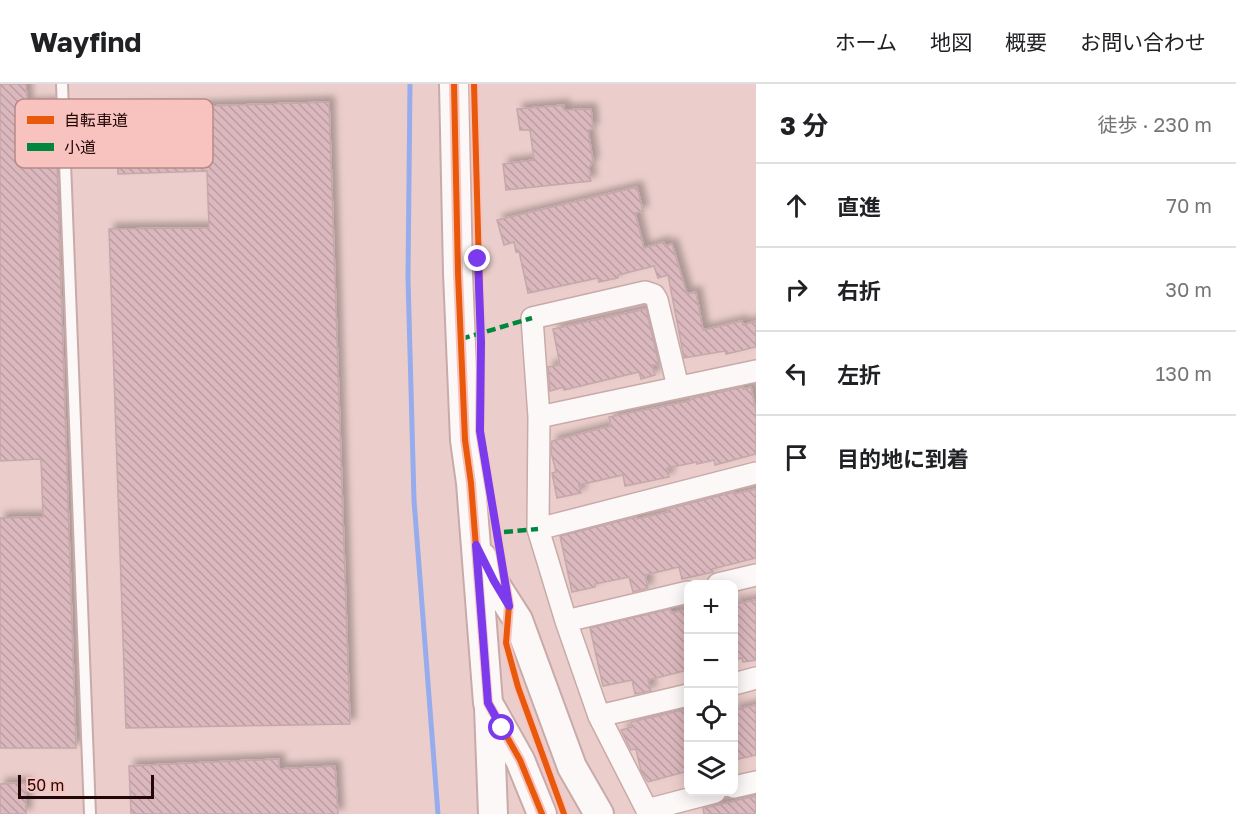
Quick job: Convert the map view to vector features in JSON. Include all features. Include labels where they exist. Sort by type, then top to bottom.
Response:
[{"type":"street","points":[[454,84],[458,273],[465,440],[471,483],[488,703],[493,814]]},
{"type":"street","points":[[678,387],[654,295],[645,292],[532,318],[539,417],[538,529],[566,621],[599,716],[648,812],[702,796]]},
{"type":"street","points":[[539,417],[756,371]]},
{"type":"street","points":[[538,529],[756,473]]},
{"type":"street","points":[[476,545],[494,581],[518,620],[572,768],[599,814]]},
{"type":"street","points":[[737,580],[756,575]]},
{"type":"street","points":[[566,621],[684,593]]},
{"type":"street","points":[[738,683],[756,678]]},
{"type":"street","points":[[599,716],[684,696]]},
{"type":"street","points":[[488,703],[520,760],[542,814]]},
{"type":"street","points":[[738,786],[756,782]]},
{"type":"lane","points":[[62,84],[63,99]]},
{"type":"lane","points":[[65,168],[90,814]]},
{"type":"building","points":[[0,84],[26,84],[27,99],[15,99],[15,168],[57,168],[76,748],[0,748],[0,518],[43,517],[41,459],[0,461]]},
{"type":"building","points":[[329,102],[350,724],[126,728],[109,229],[209,228],[207,171],[118,174],[118,168],[213,168],[213,106]]},
{"type":"building","points":[[564,105],[564,110],[591,109],[593,129],[588,130],[593,161],[589,168],[591,181],[506,190],[503,164],[534,160],[530,130],[520,130],[517,109]]},
{"type":"building","points":[[637,187],[643,211],[635,213],[644,248],[664,242],[665,246],[672,244],[687,294],[696,292],[703,330],[742,321],[743,325],[756,321],[756,347],[726,354],[725,351],[684,358],[668,275],[658,278],[654,266],[618,275],[618,278],[599,282],[598,278],[528,293],[519,251],[516,252],[514,242],[504,245],[497,220]]},
{"type":"building","points":[[646,309],[659,364],[652,365],[655,375],[641,379],[639,372],[564,390],[564,387],[550,391],[548,367],[560,365],[553,329]]},
{"type":"building","points":[[743,387],[743,389],[751,387],[756,412],[756,454],[715,465],[714,460],[667,468],[669,477],[625,486],[623,475],[579,485],[581,493],[557,498],[552,473],[556,472],[551,452],[552,441],[611,426],[609,417],[690,401],[690,399]]},
{"type":"building","points":[[756,489],[756,558],[682,579],[679,567],[645,575],[648,588],[633,592],[629,577],[595,584],[595,587],[572,592],[560,536],[636,517],[637,519],[669,512],[668,509],[734,492],[734,494]]},
{"type":"building","points":[[756,600],[756,660],[743,662],[742,658],[738,659],[738,603]]},
{"type":"building","points":[[670,609],[671,613],[684,610],[684,671],[648,680],[651,691],[635,694],[632,680],[603,686],[590,628]]},
{"type":"building","points":[[756,705],[756,755],[738,759],[738,742],[738,709]]},
{"type":"building","points":[[684,710],[684,772],[648,782],[641,771],[636,749],[631,750],[621,730],[632,727],[631,722]]},
{"type":"building","points":[[279,759],[279,769],[335,766],[338,814],[131,814],[129,766]]},
{"type":"building","points":[[26,783],[26,814],[0,814],[0,784]]},
{"type":"building","points":[[756,796],[756,814],[704,814],[703,808]]},
{"type":"waterway","points":[[410,84],[408,278],[414,500],[438,814]]},
{"type":"marked path","points":[[461,339],[532,318]]},
{"type":"marked path","points":[[504,532],[538,529]]},
{"type":"cycle path","points":[[454,84],[458,273],[465,440],[471,483],[488,703],[520,760],[542,814]]},
{"type":"cycle path","points":[[474,84],[481,342],[480,431],[509,605],[506,643],[518,687],[564,814]]},
{"type":"route","points":[[478,259],[481,342],[480,431],[509,606],[476,545],[488,703],[502,728]]}]
